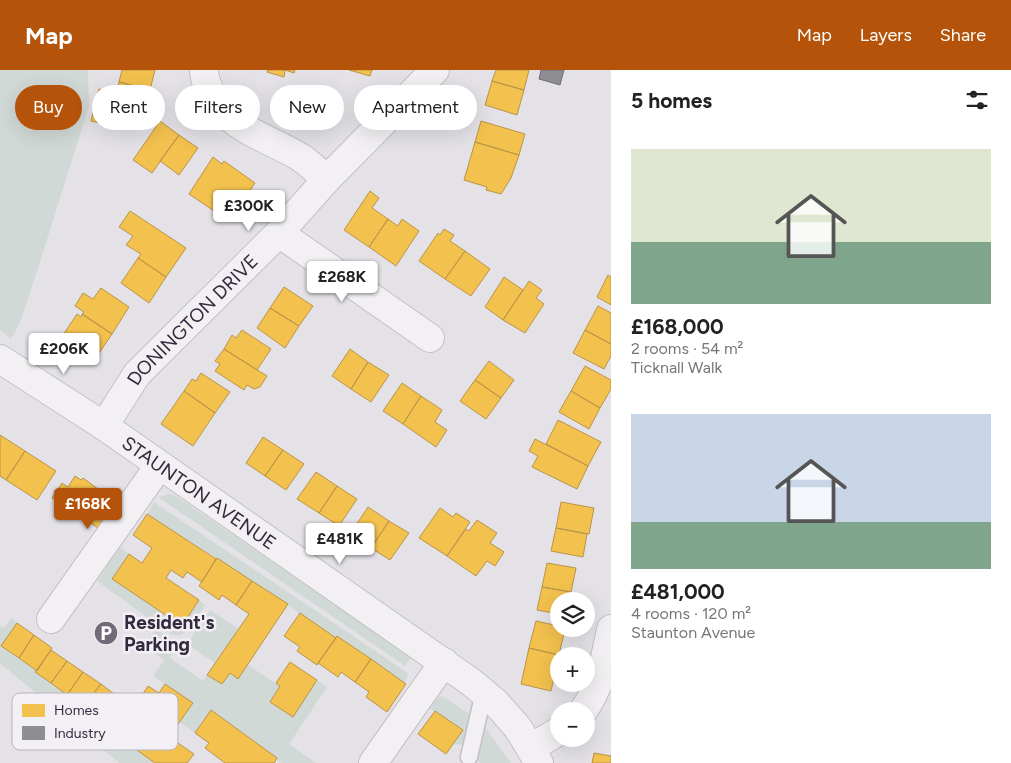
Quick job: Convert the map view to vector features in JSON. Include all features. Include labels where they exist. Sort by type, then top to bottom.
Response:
[{"type":"street","points":[[204,70],[204,78],[214,99],[226,115],[242,127],[301,158],[327,180]]},
{"type":"street","name":"DONINGTON DRIVE","points":[[104,426],[137,374],[279,233],[327,180],[435,70]]},
{"type":"street","points":[[279,233],[430,338]]},
{"type":"street","name":"STAUNTON AVENUE","points":[[0,358],[104,426],[444,662],[484,692],[518,728],[535,755]]},
{"type":"street","points":[[51,619],[159,466]]},
{"type":"street","points":[[590,702],[600,680],[611,629]]},
{"type":"street","points":[[373,763],[444,662]]},
{"type":"street","points":[[535,755],[550,740]]},
{"type":"lane","points":[[469,757],[484,692]]},
{"type":"shaded area","points":[[0,70],[88,70],[89,106],[82,128],[82,85],[15,85],[15,130],[81,130],[20,323],[11,339],[0,330]]},
{"type":"shaded area","points":[[170,494],[176,496],[411,657],[405,666],[158,497]]},
{"type":"shaded area","points":[[154,502],[408,673],[405,683],[338,636],[336,638],[252,581],[147,514]]},
{"type":"shaded area","points":[[120,547],[129,554],[112,580],[182,626],[199,600],[205,605],[196,621],[187,631],[177,635],[171,634],[97,581]]},
{"type":"shaded area","points":[[210,610],[239,629],[215,663],[187,644]]},
{"type":"shaded area","points":[[11,618],[17,623],[1,647],[37,671],[36,673],[65,693],[36,693],[0,663],[0,626],[4,628]]},
{"type":"shaded area","points":[[156,629],[179,644],[170,658],[203,681],[207,675],[222,684],[230,673],[238,679],[248,665],[280,686],[270,702],[293,716],[317,680],[327,687],[289,744],[316,763],[281,763],[277,758],[211,711],[195,733],[180,722],[193,703],[153,676],[164,660],[144,646]]},
{"type":"shaded area","points":[[441,696],[471,715],[464,745],[453,744],[462,730],[429,708]]},
{"type":"shaded area","points":[[485,727],[511,763],[480,763],[477,758]]},
{"type":"shaded area","points":[[104,750],[136,750],[155,763],[119,763]]},
{"type":"building: Homes","points":[[122,70],[155,70],[151,85],[131,85],[119,82]]},
{"type":"building: Homes","points":[[268,70],[285,70],[284,77],[267,72]]},
{"type":"building: Homes","points":[[349,70],[372,70],[370,76]]},
{"type":"building: Homes","points":[[496,70],[529,70],[524,90],[492,81]]},
{"type":"building: Homes","points":[[492,81],[524,90],[517,115],[485,105]]},
{"type":"building: Homes","points":[[119,82],[131,85],[118,85]]},
{"type":"building: Homes","points":[[481,121],[525,134],[519,155],[475,142]]},
{"type":"building: Homes","points":[[165,125],[179,135],[152,173],[133,160],[154,130],[165,130]]},
{"type":"building: Homes","points":[[179,135],[198,148],[179,175],[160,161]]},
{"type":"building: Homes","points":[[475,142],[519,155],[511,178],[501,194],[486,190],[487,187],[464,180]]},
{"type":"building: Homes","points":[[213,157],[222,164],[224,161],[255,183],[229,221],[189,194]]},
{"type":"building: Homes","points":[[370,191],[379,198],[372,208],[388,219],[369,247],[344,230]]},
{"type":"building: Homes","points":[[130,211],[186,248],[166,277],[138,258],[141,254],[126,245],[133,236],[119,227]]},
{"type":"building: Homes","points":[[388,219],[398,226],[402,219],[419,231],[396,266],[369,247]]},
{"type":"building: Homes","points":[[444,229],[454,235],[450,241],[465,251],[445,279],[419,261],[438,233],[440,235]]},
{"type":"building: Homes","points":[[465,251],[490,269],[471,296],[445,279]]},
{"type":"building: Homes","points":[[138,258],[166,277],[149,303],[121,283]]},
{"type":"building: Homes","points":[[608,275],[611,277],[611,305],[597,297]]},
{"type":"building: Homes","points":[[504,277],[523,290],[503,320],[485,307]]},
{"type":"building: Homes","points":[[529,281],[542,290],[536,298],[544,304],[525,333],[503,320]]},
{"type":"building: Homes","points":[[284,287],[313,306],[299,326],[270,308]]},
{"type":"building: Homes","points":[[101,288],[129,307],[112,334],[82,314],[84,312],[75,306],[83,293],[93,299]]},
{"type":"building: Homes","points":[[598,306],[611,313],[611,344],[585,330]]},
{"type":"building: Homes","points":[[270,308],[299,326],[285,348],[257,328]]},
{"type":"building: Homes","points":[[77,314],[81,317],[82,314],[112,334],[93,362],[64,342],[67,338],[63,335]]},
{"type":"building: Homes","points":[[242,330],[271,349],[257,370],[224,349],[232,335],[236,338]]},
{"type":"building: Homes","points":[[585,330],[611,344],[611,356],[604,369],[573,353]]},
{"type":"building: Homes","points":[[224,349],[267,376],[260,387],[254,389],[247,385],[244,390],[215,371],[220,364],[215,361]]},
{"type":"building: Homes","points":[[350,349],[368,362],[351,389],[332,376]]},
{"type":"building: Homes","points":[[489,361],[514,380],[501,398],[475,380]]},
{"type":"building: Homes","points":[[368,362],[389,375],[371,402],[351,389]]},
{"type":"building: Homes","points":[[585,366],[611,380],[611,389],[600,408],[571,391]]},
{"type":"building: Homes","points":[[201,373],[230,392],[215,413],[184,391],[192,379],[196,381]]},
{"type":"building: Homes","points":[[475,380],[501,398],[486,419],[460,401]]},
{"type":"building: Homes","points":[[402,383],[421,396],[403,424],[383,411]]},
{"type":"building: Homes","points":[[184,391],[215,413],[193,446],[161,424]]},
{"type":"building: Homes","points":[[571,391],[600,408],[589,429],[559,412]]},
{"type":"building: Homes","points":[[421,396],[442,410],[435,422],[447,430],[436,447],[403,424]]},
{"type":"building: Homes","points":[[558,420],[601,442],[588,466],[546,444]]},
{"type":"building: Homes","points":[[0,435],[25,451],[6,480],[0,476]]},
{"type":"building: Homes","points":[[263,437],[283,450],[265,476],[246,463]]},
{"type":"building: Homes","points":[[535,439],[588,466],[577,489],[532,467],[538,456],[529,451]]},
{"type":"building: Homes","points":[[283,450],[304,464],[286,490],[265,476]]},
{"type":"building: Homes","points":[[25,451],[56,471],[37,500],[6,480]]},
{"type":"building: Homes","points":[[316,472],[337,486],[319,513],[297,499]]},
{"type":"building: Homes","points":[[75,476],[81,480],[83,478],[98,489],[80,516],[52,498],[62,483],[68,487]]},
{"type":"building: Homes","points":[[337,486],[357,499],[339,526],[319,513]]},
{"type":"building: Homes","points":[[98,489],[114,499],[113,501],[118,504],[101,530],[80,516]]},
{"type":"building: Homes","points":[[561,502],[594,508],[589,534],[556,528]]},
{"type":"building: Homes","points":[[368,507],[389,521],[371,548],[350,534]]},
{"type":"building: Homes","points":[[440,508],[453,517],[456,513],[470,522],[447,556],[419,538]]},
{"type":"building: Homes","points":[[147,514],[216,559],[202,582],[187,572],[183,578],[171,570],[166,578],[199,600],[182,626],[112,579],[129,554],[142,563],[152,548],[133,535]]},
{"type":"building: Homes","points":[[477,520],[497,533],[490,543],[504,552],[495,566],[487,561],[476,576],[447,556],[466,529],[469,531]]},
{"type":"building: Homes","points":[[389,521],[409,533],[390,560],[371,548]]},
{"type":"building: Homes","points":[[556,528],[587,534],[583,557],[551,551]]},
{"type":"building: Homes","points":[[217,558],[252,581],[236,605],[222,595],[219,600],[199,586]]},
{"type":"building: Homes","points":[[547,563],[576,568],[571,592],[542,587]]},
{"type":"building: Homes","points":[[252,581],[288,604],[238,679],[230,673],[222,684],[207,675],[249,614],[236,605]]},
{"type":"building: Homes","points":[[542,587],[571,592],[550,592],[550,612],[537,610]]},
{"type":"building: Homes","points":[[300,613],[336,638],[317,665],[297,651],[300,647],[284,636]]},
{"type":"building: Homes","points":[[536,621],[550,624],[550,637],[563,637],[561,647],[550,647],[550,653],[529,648]]},
{"type":"building: Homes","points":[[17,623],[34,635],[19,658],[1,646]]},
{"type":"building: Homes","points":[[34,635],[52,648],[37,671],[19,658]]},
{"type":"building: Homes","points":[[337,636],[371,659],[355,682],[341,672],[338,677],[318,663]]},
{"type":"building: Homes","points":[[529,648],[550,653],[550,691],[521,684]]},
{"type":"building: Homes","points":[[51,650],[67,661],[51,683],[35,672]]},
{"type":"building: Homes","points":[[371,659],[406,684],[387,712],[366,697],[369,692],[355,682]]},
{"type":"building: Homes","points":[[67,661],[83,672],[68,693],[64,693],[51,683]]},
{"type":"building: Homes","points":[[290,662],[317,680],[293,717],[270,702],[280,686],[276,683]]},
{"type":"building: Homes","points":[[83,672],[101,684],[94,693],[68,693]]},
{"type":"building: Homes","points":[[101,684],[113,693],[94,693]]},
{"type":"building: Homes","points":[[165,684],[193,703],[178,724],[178,693],[159,693]]},
{"type":"building: Homes","points":[[148,686],[159,693],[144,693]]},
{"type":"building: Homes","points":[[211,710],[277,758],[274,763],[225,763],[205,748],[209,743],[195,733]]},
{"type":"building: Homes","points":[[435,711],[463,730],[446,754],[418,734]]},
{"type":"building: Homes","points":[[178,743],[194,754],[187,763],[155,763],[137,750],[178,750]]},
{"type":"building: Homes","points":[[594,753],[611,756],[611,763],[592,763]]},
{"type":"building: Industry","points":[[541,70],[564,70],[560,85],[539,79]]},
{"type":"place","name":"Resident's Parking","points":[[106,633]]}]
